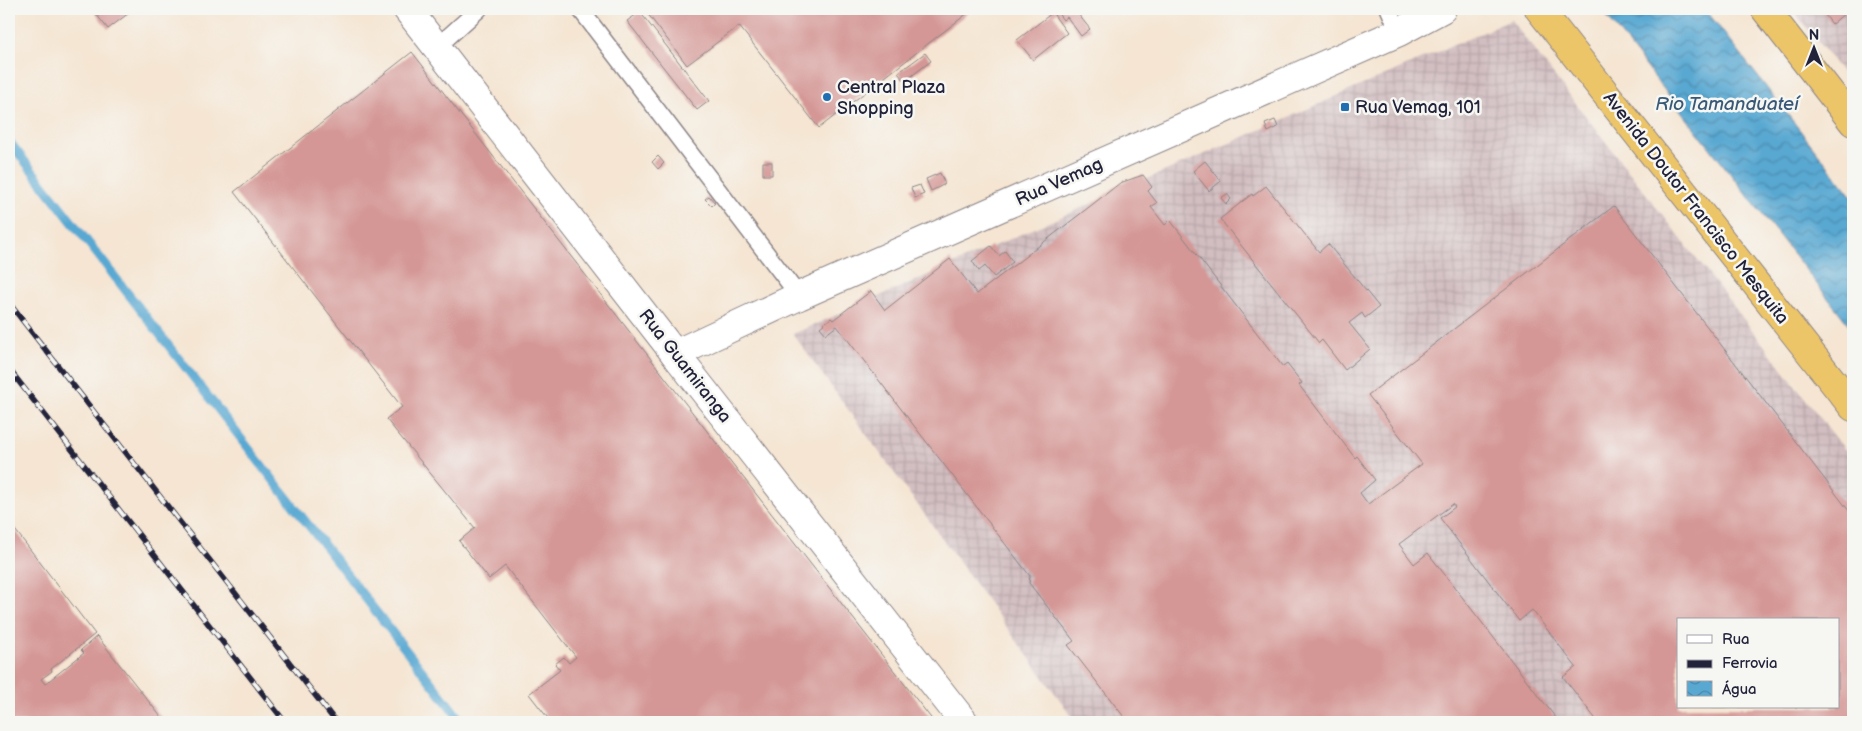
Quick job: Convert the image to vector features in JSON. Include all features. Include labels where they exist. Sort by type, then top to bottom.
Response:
[{"type":"highway","name":"Avenida Doutor Francisco Mesquita","points":[[1539,9],[1853,408]]},
{"type":"highway","points":[[1765,9],[1853,122]]},
{"type":"street","name":"Rua Guamiranga","points":[[407,9],[964,722]]},
{"type":"street","name":"Rua Vemag","points":[[675,354],[1394,21],[1442,9]]},
{"type":"lane","points":[[437,47],[479,9]]},
{"type":"lane","points":[[580,9],[799,296]]},
{"type":"shaded area","points":[[1792,9],[1853,9],[1853,86]]},
{"type":"shaded area","points":[[1511,20],[1853,460],[1853,722],[1076,722],[793,334]]},
{"type":"water","name":"Rio Tamanduateí","points":[[1601,9],[1705,9],[1853,198],[1853,330]]},
{"type":"building","points":[[92,9],[134,9],[108,29]]},
{"type":"building","name":"Central Plaza Shopping","points":[[644,9],[973,9],[819,128],[739,26],[687,65]]},
{"type":"building","points":[[1048,9],[1074,9],[1090,29],[1081,36],[1067,17],[1063,20],[1057,12],[1054,15],[1067,33],[1033,60],[1017,40],[1052,13]]},
{"type":"building","points":[[1824,9],[1842,9],[1845,13],[1832,24],[1822,11]]},
{"type":"building","points":[[640,12],[709,101],[697,110],[627,21]]},
{"type":"building","points":[[412,52],[934,722],[551,722],[529,694],[560,670],[555,664],[564,657],[569,663],[576,657],[505,566],[489,579],[459,541],[475,528],[386,419],[402,407],[234,192]]},
{"type":"building","points":[[925,53],[931,61],[905,81],[898,73]]},
{"type":"building","points":[[1275,120],[1278,127],[1268,132],[1265,124]]},
{"type":"building","points":[[658,156],[664,163],[658,169],[652,162]]},
{"type":"building","points":[[1205,161],[1221,181],[1209,191],[1193,171]]},
{"type":"building","points":[[763,162],[772,162],[772,175],[763,175]]},
{"type":"building","points":[[940,173],[945,184],[931,191],[926,179]]},
{"type":"building","points":[[1143,175],[1152,187],[1148,191],[1157,203],[1151,207],[1165,225],[1170,220],[1283,367],[1287,364],[1302,383],[1299,385],[1355,458],[1357,456],[1375,480],[1360,493],[1368,504],[1422,464],[1368,395],[1614,206],[1853,516],[1853,722],[1598,722],[1563,677],[1576,667],[1532,610],[1519,621],[1440,518],[1455,507],[1453,504],[1399,544],[1414,564],[1428,553],[1559,722],[1128,722],[1068,645],[1074,641],[1029,583],[1030,576],[837,326],[826,334],[820,327],[831,318],[833,320],[871,291],[885,310],[950,259],[977,294],[1120,183]]},
{"type":"building","points":[[920,185],[924,194],[915,198],[911,188]]},
{"type":"building","points":[[1266,186],[1319,252],[1328,244],[1379,307],[1365,318],[1362,313],[1349,323],[1370,349],[1345,370],[1322,340],[1319,343],[1220,219],[1252,194],[1253,196]]},
{"type":"building","points":[[1227,194],[1231,199],[1226,204],[1221,198]]},
{"type":"building","points":[[709,196],[715,203],[712,206],[705,199]]},
{"type":"building","points":[[991,246],[999,256],[1005,251],[1013,262],[994,277],[985,266],[979,271],[972,261]]},
{"type":"building","points":[[9,522],[95,634],[41,679],[45,684],[84,653],[81,650],[97,636],[165,722],[9,722]]},
{"type":"waterway","points":[[9,141],[462,722]]},
{"type":"railway","points":[[9,303],[336,722]]},
{"type":"railway","points":[[9,369],[285,722]]},
{"type":"place","name":"Central Plaza Shopping","points":[[827,97]]},
{"type":"place","name":"Rua Vemag, 101","points":[[1345,107]]}]
